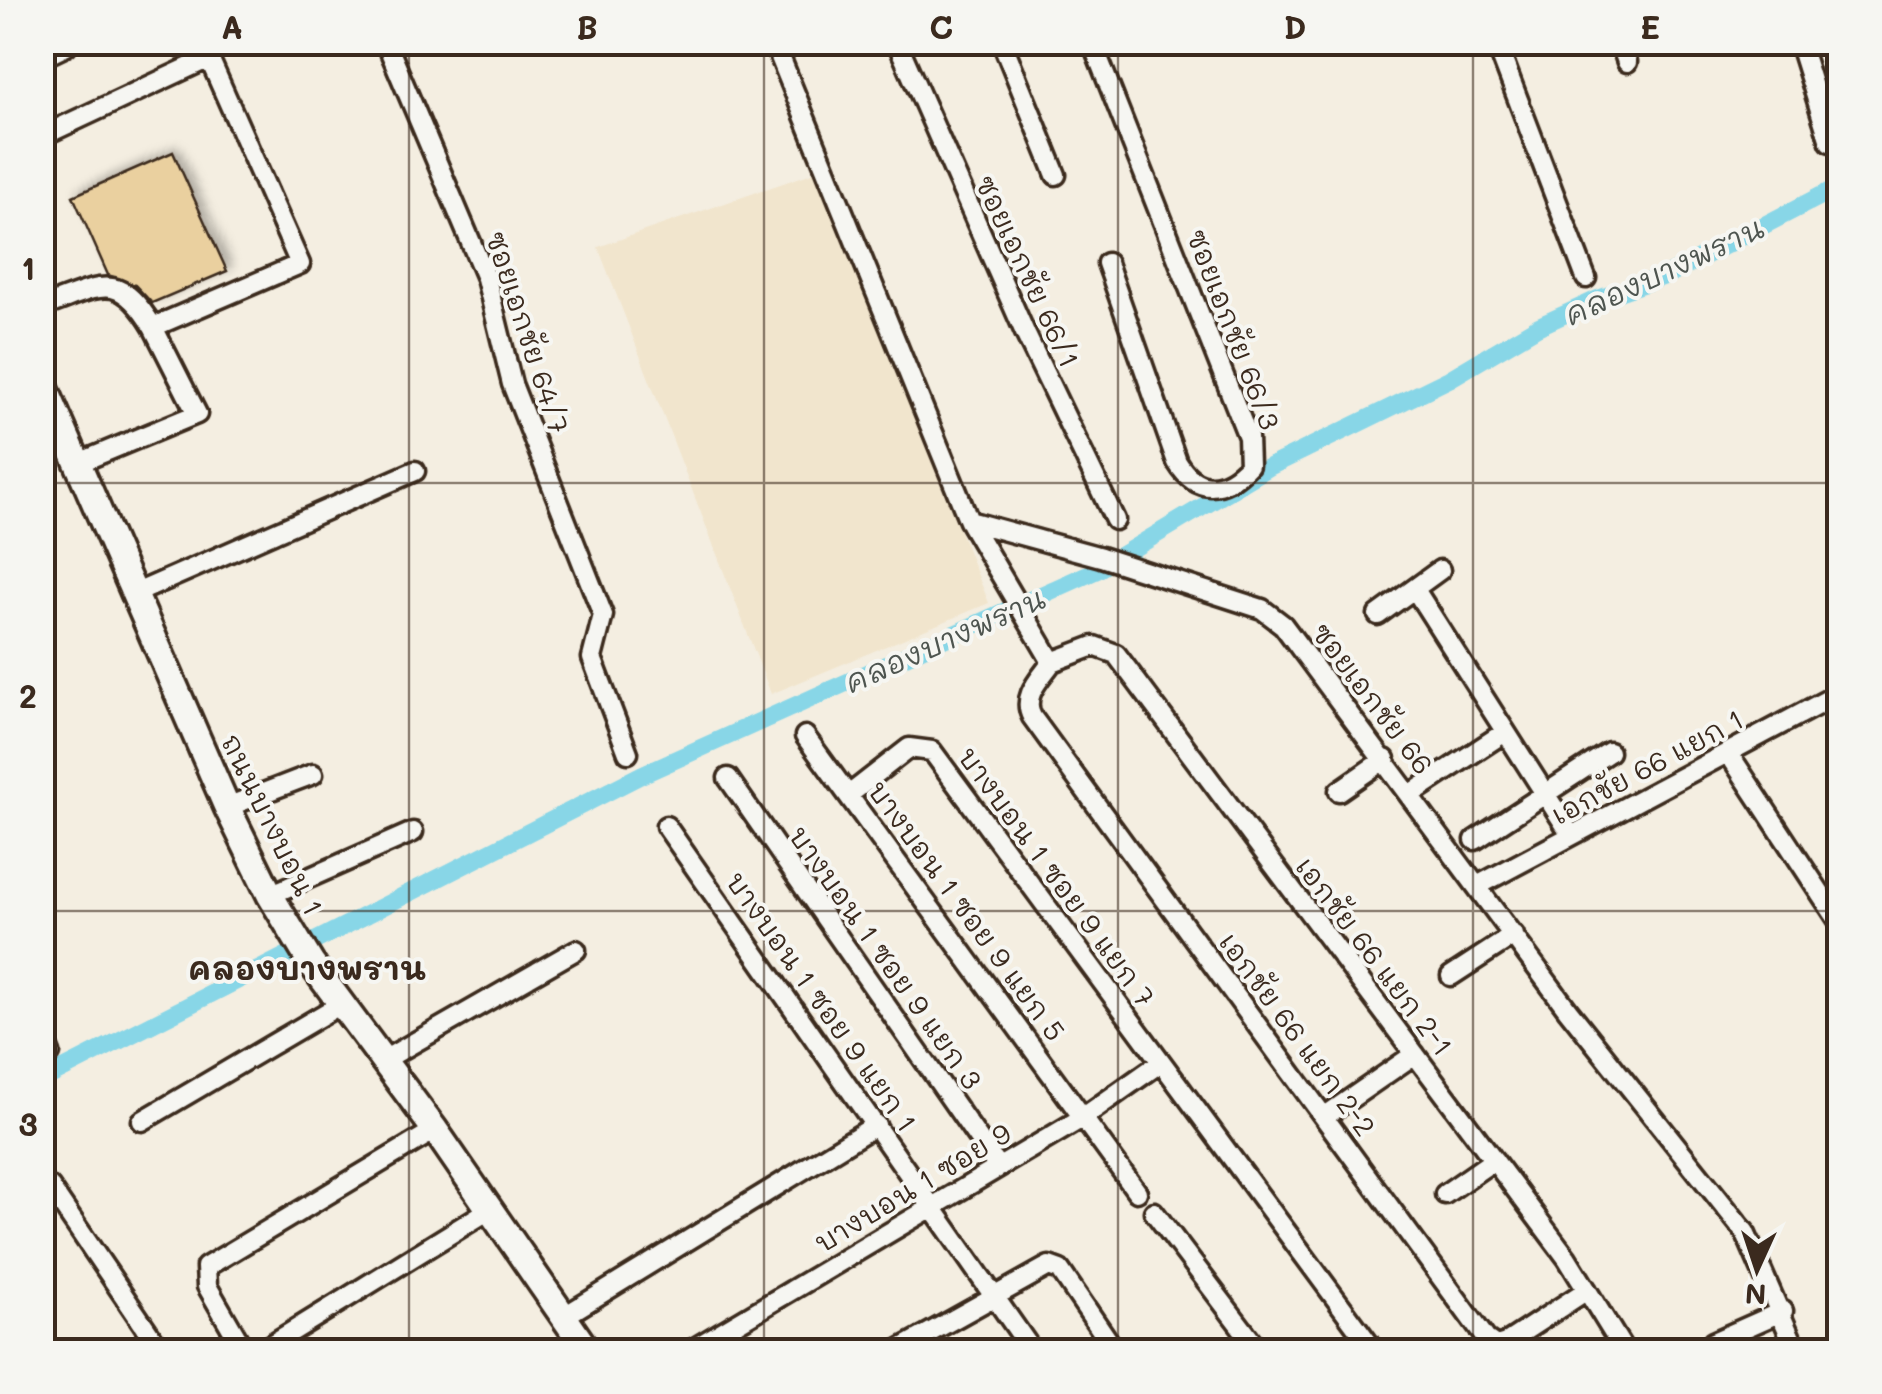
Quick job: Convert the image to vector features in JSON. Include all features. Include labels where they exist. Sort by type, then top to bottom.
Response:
[{"type":"main road","points":[[42,52],[63,42]]},
{"type":"main road","name":"ถนนบางบอน 1","points":[[42,381],[227,808],[270,895],[311,963],[435,1130],[563,1318],[577,1348]]},
{"type":"street","name":"ซอยเอกชัย 64/7","points":[[386,42],[486,278],[512,384],[602,615],[592,658],[628,753]]},
{"type":"street","points":[[774,42],[968,521],[1052,662]]},
{"type":"street","name":"ซอยเอกชัย 66/1","points":[[897,42],[1018,318],[1115,520]]},
{"type":"street","points":[[1002,42],[1056,175]]},
{"type":"street","name":"ซอยเอกชัย 66/3","points":[[1092,42],[1248,437],[1249,465],[1222,486],[1208,489],[1195,484],[1177,462],[1107,262]]},
{"type":"street","points":[[1496,42],[1586,278]]},
{"type":"street","points":[[1620,42],[1627,62]]},
{"type":"street","points":[[1800,42],[1830,142]]},
{"type":"street","points":[[42,136],[205,50],[300,264],[153,327]]},
{"type":"street","points":[[42,308],[102,287],[128,291],[153,327],[197,414],[76,464]]},
{"type":"street","points":[[134,594],[415,471]]},
{"type":"street","name":"ซอยเอกชัย 66","points":[[968,521],[1101,557],[1262,609],[1283,625],[1514,935],[1746,1232],[1783,1311],[1797,1352]]},
{"type":"street","points":[[1378,614],[1416,591],[1440,570]]},
{"type":"street","points":[[1416,591],[1564,824]]},
{"type":"street","name":"เอกชัย 66 แยก 2-1","points":[[1052,662],[1094,646],[1116,654],[1494,1160],[1588,1290],[1626,1352]]},
{"type":"street","name":"เอกชัย 66 แยก 2-2","points":[[1052,662],[1027,702],[1032,717],[1496,1346],[1588,1290]]},
{"type":"street","name":"เอกชัย 66 แยก 1","points":[[1479,885],[1840,693]]},
{"type":"street","points":[[1411,794],[1505,732]]},
{"type":"street","name":"บางบอน 1 ซอย 9 แยก 5","points":[[805,736],[1137,1192]]},
{"type":"street","name":"บางบอน 1 ซอย 9 แยก 7","points":[[850,794],[909,748],[922,746],[932,751],[1375,1352]]},
{"type":"street","points":[[1475,840],[1609,752]]},
{"type":"street","points":[[1729,754],[1840,923]]},
{"type":"street","points":[[1338,791],[1386,760]]},
{"type":"street","points":[[227,808],[313,774]]},
{"type":"street","name":"บางบอน 1 ซอย 9 แยก 3","points":[[728,778],[998,1168]]},
{"type":"street","name":"บางบอน 1 ซอย 9 แยก 1","points":[[666,826],[1033,1352]]},
{"type":"street","points":[[270,895],[413,832]]},
{"type":"street","points":[[1452,976],[1514,935]]},
{"type":"street","points":[[382,1061],[576,950]]},
{"type":"street","points":[[142,1121],[342,1004]]},
{"type":"street","points":[[42,1034],[50,1052]]},
{"type":"street","points":[[1324,1117],[1415,1054]]},
{"type":"street","name":"บางบอน 1 ซอย 9","points":[[688,1352],[1082,1118],[1160,1064]]},
{"type":"street","points":[[563,1318],[876,1125]]},
{"type":"street","points":[[246,1352],[206,1286],[206,1267],[435,1130]]},
{"type":"street","points":[[1445,1194],[1494,1160]]},
{"type":"street","points":[[50,1187],[162,1352]]},
{"type":"street","points":[[259,1352],[489,1210]]},
{"type":"street","points":[[1154,1212],[1260,1352]]},
{"type":"street","points":[[896,1352],[920,1346],[992,1295],[1038,1269],[1055,1267],[1116,1352]]},
{"type":"street","points":[[1706,1352],[1712,1342],[1783,1311]]},
{"type":"shaded area","points":[[815,172],[989,603],[771,694],[598,247]]},
{"type":"building","points":[[173,152],[227,271],[152,303],[135,285],[108,275],[73,196]]},
{"type":"waterway","name":"คลองบางพราน","points":[[42,1080],[641,775],[1097,570],[1269,467],[1449,379],[1537,327],[1598,299],[1668,275],[1840,186]]},
{"type":"district","name":"คลองบางพราน","points":[[307,967]]}]
